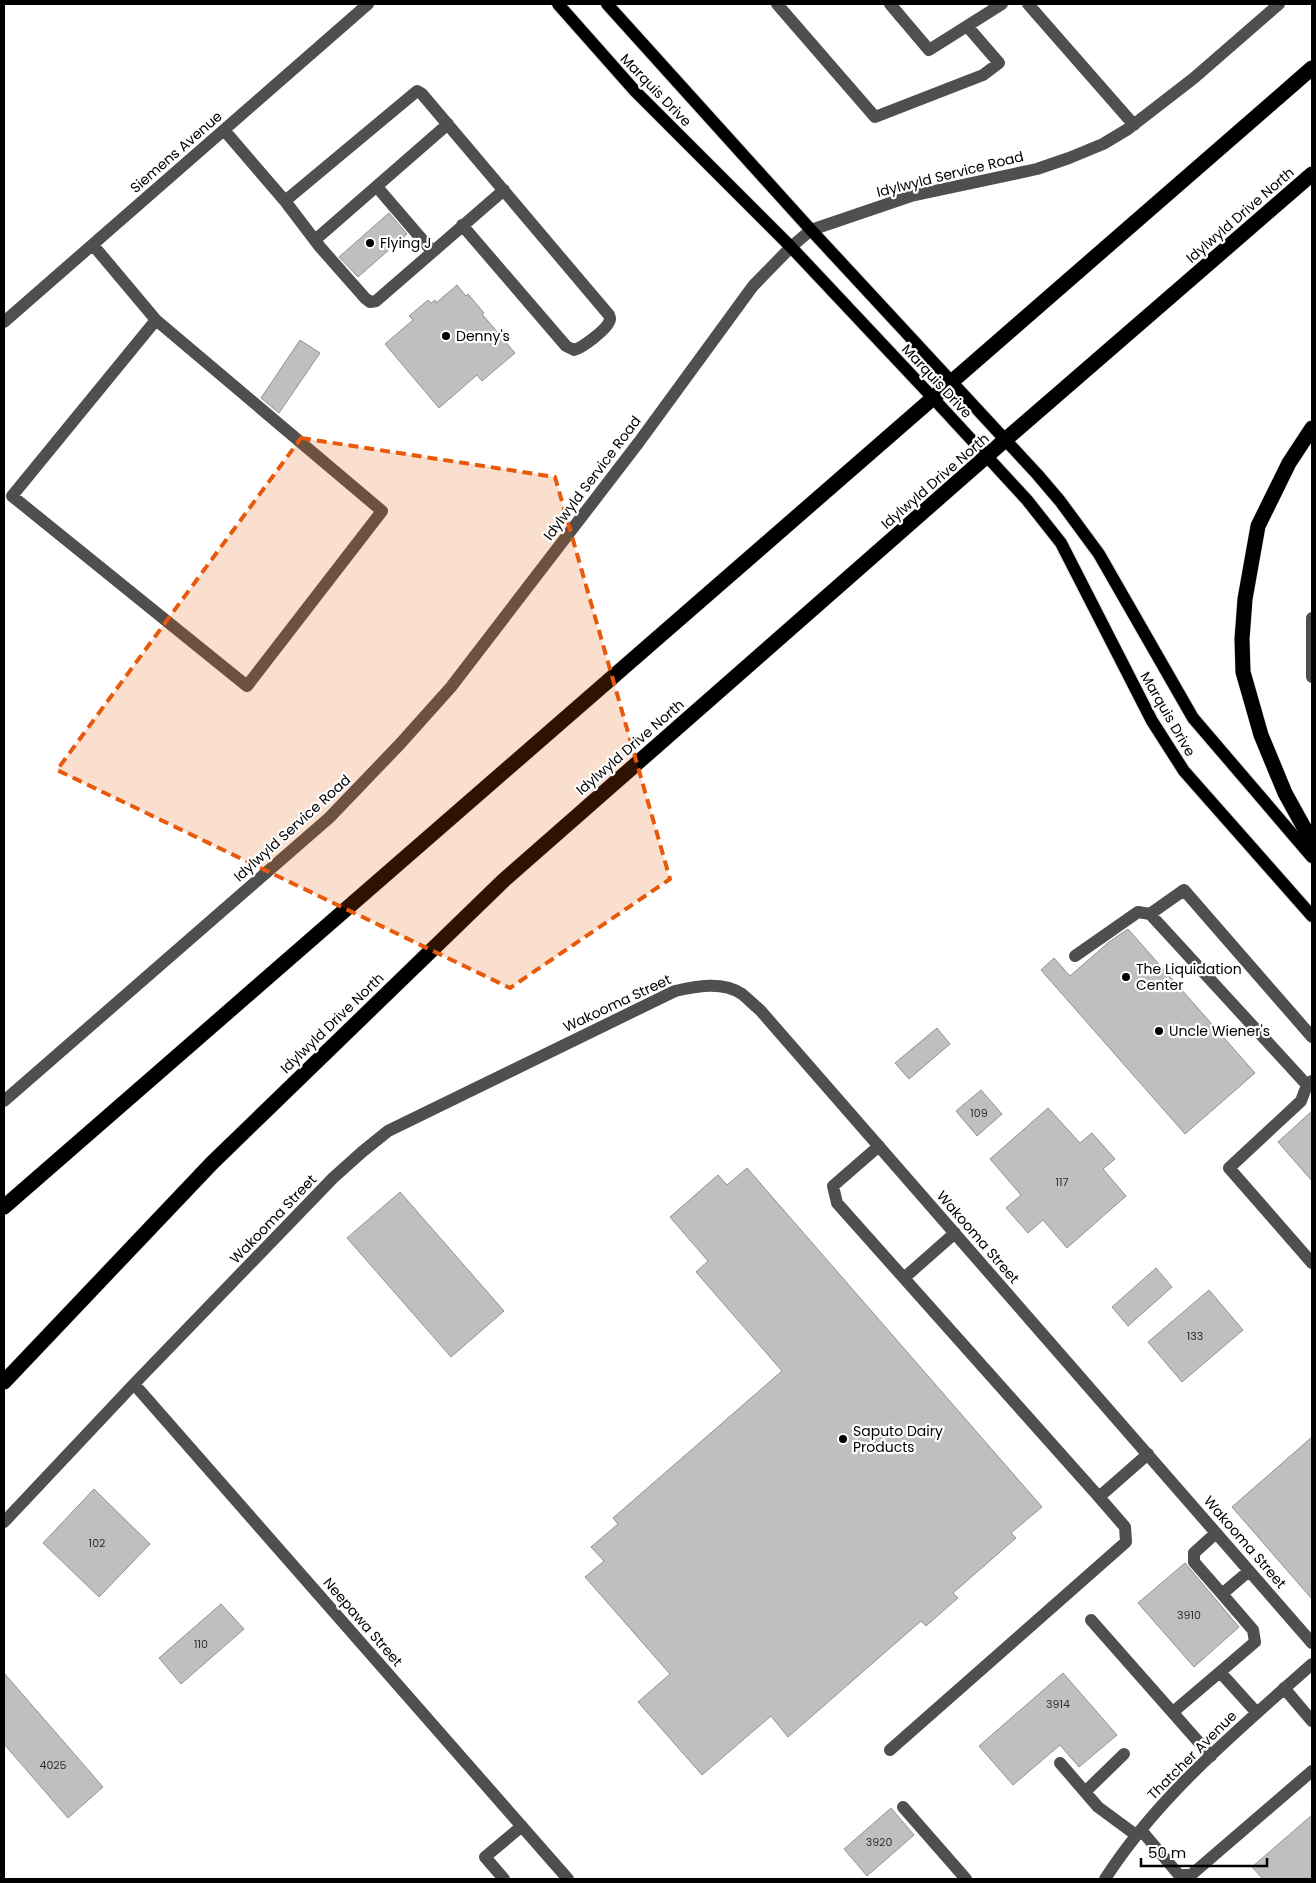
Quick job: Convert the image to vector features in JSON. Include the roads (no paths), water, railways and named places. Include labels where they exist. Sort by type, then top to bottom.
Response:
[{"type":"highway","points":[[4,1207],[1312,68]]},
{"type":"highway","name":"Idylwyld Drive North","points":[[4,1382],[212,1162],[503,880],[1312,174]]},
{"type":"highway","points":[[1312,428],[1289,463],[1258,526],[1245,599],[1242,639],[1243,672],[1261,735],[1285,793],[1312,842]]},
{"type":"main road","name":"Marquis Drive","points":[[558,4],[635,91],[791,248],[934,398],[1044,520],[1061,543],[1152,722],[1184,771],[1312,916]]},
{"type":"main road","name":"Marquis Drive","points":[[607,4],[1060,501],[1099,554],[1193,718],[1312,857]]},
{"type":"street","name":"Siemens Avenue","points":[[4,322],[368,4]]},
{"type":"street","points":[[777,4],[875,117],[983,75],[999,63],[968,26]]},
{"type":"street","points":[[890,4],[929,50],[1002,4]]},
{"type":"street","points":[[1028,4],[1134,125]]},
{"type":"street","name":"Idylwyld Service Road","points":[[4,1101],[329,818],[400,744],[451,687],[639,442],[734,310],[754,286],[811,230],[911,196],[1036,169],[1103,144],[1134,125],[1194,78],[1279,4]]},
{"type":"street","points":[[285,200],[413,92],[417,91],[422,94],[448,124],[609,314],[608,326],[580,348],[574,350],[566,346],[462,225]]},
{"type":"street","points":[[315,240],[448,124]]},
{"type":"street","points":[[224,130],[285,200],[315,240],[370,302],[376,301],[504,190]]},
{"type":"street","points":[[377,187],[432,252]]},
{"type":"street","points":[[93,245],[156,320],[382,511],[247,686],[12,496],[156,320]]},
{"type":"street","points":[[1312,618],[1312,677]]},
{"type":"street","points":[[1150,914],[1184,890],[1312,1038]]},
{"type":"street","points":[[1075,956],[1138,912],[1150,914],[1310,1083],[1301,1101],[1229,1168],[1312,1263]]},
{"type":"street","name":"Wakooma Street","points":[[4,1522],[333,1178],[388,1131],[675,991],[694,987],[717,986],[740,993],[760,1010],[1312,1643]]},
{"type":"street","points":[[879,1146],[833,1186],[837,1203],[1126,1527],[1126,1542],[890,1750]]},
{"type":"street","points":[[904,1278],[955,1233]]},
{"type":"street","name":"Neepawa Street","points":[[134,1384],[568,1879]]},
{"type":"street","points":[[1099,1497],[1148,1454]]},
{"type":"street","points":[[1173,1712],[1255,1642],[1253,1630],[1194,1562],[1194,1553],[1216,1533]]},
{"type":"street","points":[[1222,1594],[1249,1571]]},
{"type":"street","points":[[1091,1620],[1211,1756]]},
{"type":"street","name":"Thatcher Avenue","points":[[1105,1879],[1138,1833],[1211,1756],[1312,1664]]},
{"type":"street","points":[[1220,1672],[1257,1713]]},
{"type":"street","points":[[1284,1688],[1312,1722]]},
{"type":"street","points":[[1085,1792],[1124,1754]]},
{"type":"street","points":[[1060,1763],[1098,1807],[1138,1833],[1179,1875],[1191,1876],[1312,1771]]},
{"type":"street","points":[[903,1807],[966,1879]]},
{"type":"street","points":[[504,1879],[485,1857],[522,1826]]},
{"type":"place","name":"Flying J","points":[[370,243]]},
{"type":"place","name":"Denny's","points":[[446,336]]},
{"type":"place","name":"The Liquidation Center","points":[[1126,977]]},
{"type":"place","name":"Uncle Wiener's","points":[[1159,1031]]},
{"type":"place","name":"Saputo Dairy Products","points":[[843,1439]]}]
